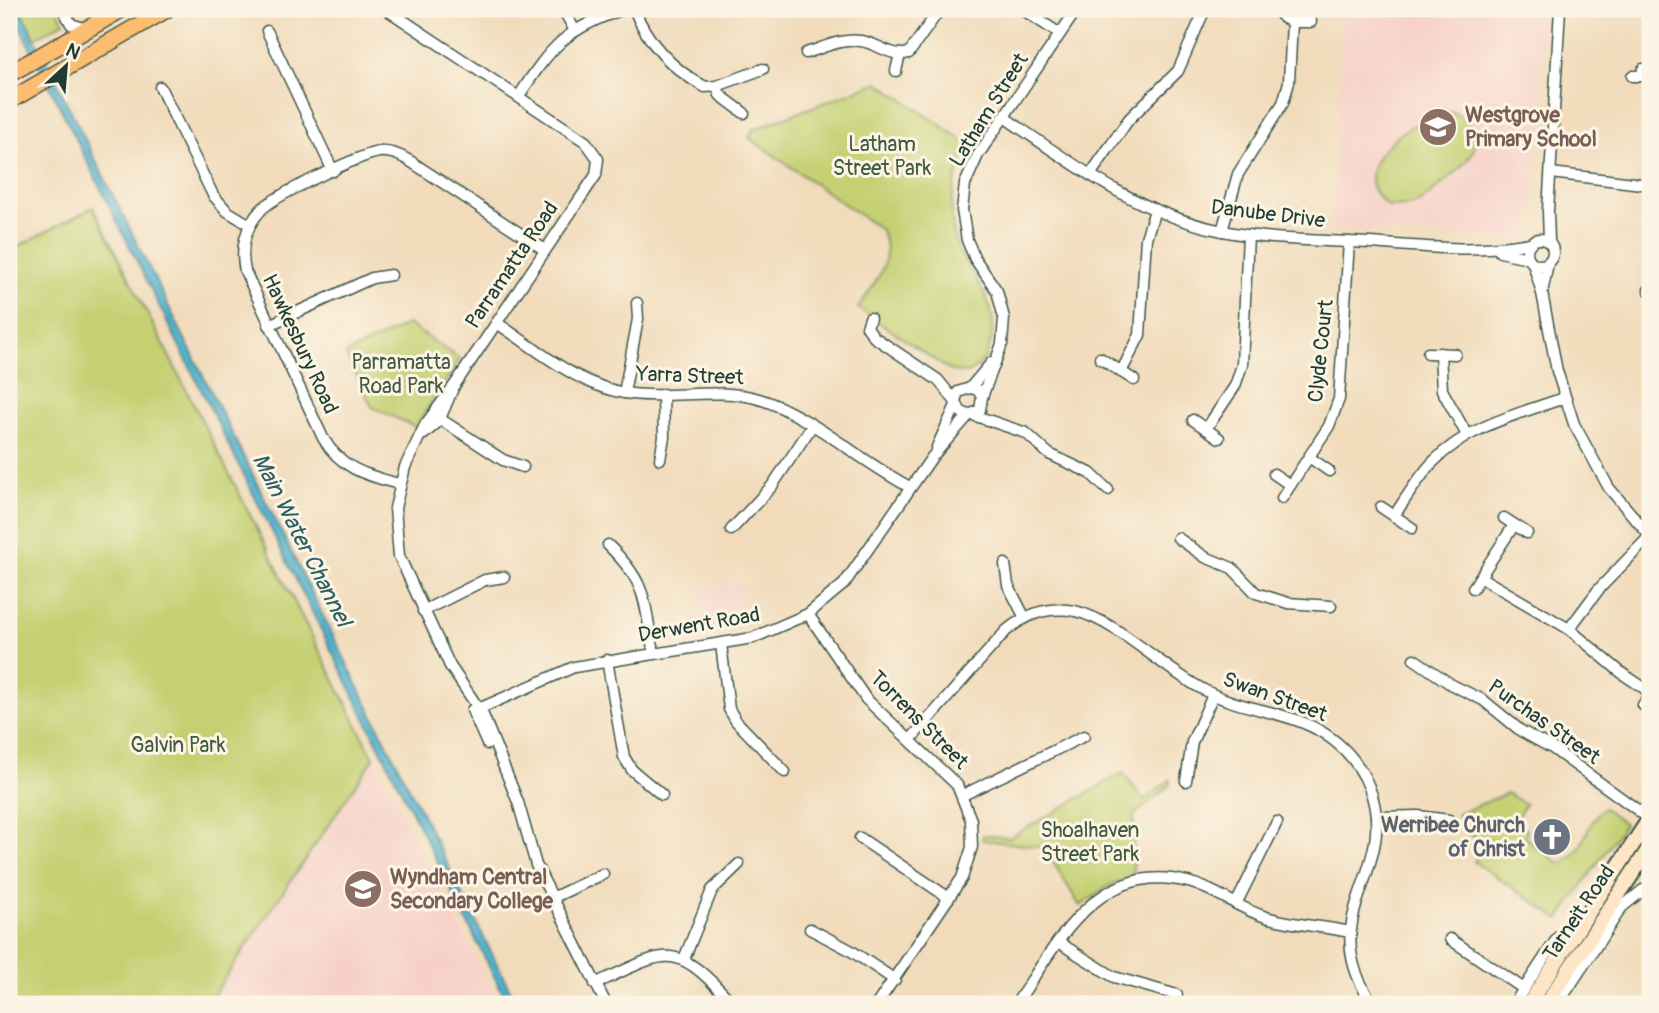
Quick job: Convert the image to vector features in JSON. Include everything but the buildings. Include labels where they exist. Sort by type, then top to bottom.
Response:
[{"type":"main road","points":[[9,74],[122,9]]},
{"type":"main road","points":[[9,101],[167,9]]},
{"type":"main road","name":"Tarneit Road","points":[[1529,1004],[1650,819]]},
{"type":"main road","name":"Tarneit Road","points":[[1546,1004],[1650,847]]},
{"type":"street","points":[[63,9],[71,24],[87,29]]},
{"type":"street","points":[[386,9],[496,82],[520,94],[549,52],[574,29],[624,9]]},
{"type":"street","points":[[563,9],[574,29]]},
{"type":"street","points":[[634,9],[649,40],[671,64],[705,87],[717,86],[763,69]]},
{"type":"street","points":[[806,53],[844,41],[860,41],[900,54],[913,49],[940,9]]},
{"type":"street","points":[[1022,9],[1060,34]]},
{"type":"street","name":"Latham Street","points":[[983,400],[1004,327],[1002,304],[970,249],[962,210],[971,169],[1077,9]]},
{"type":"street","points":[[1090,175],[1129,119],[1178,71],[1205,9]]},
{"type":"street","points":[[1542,293],[1548,263],[1554,252],[1549,242],[1548,211],[1560,9]]},
{"type":"street","points":[[1282,16],[1292,22],[1311,22]]},
{"type":"street","points":[[1222,231],[1238,174],[1276,116],[1285,97],[1292,22]]},
{"type":"street","points":[[267,31],[333,171]]},
{"type":"street","points":[[896,71],[900,54]]},
{"type":"street","points":[[1632,76],[1642,76],[1643,69],[1650,70]]},
{"type":"street","points":[[160,86],[213,195],[227,211],[250,225],[261,209],[272,201],[333,171],[371,154],[399,155],[545,250]]},
{"type":"street","points":[[717,86],[720,95],[744,113]]},
{"type":"street","name":"Parramatta Road","points":[[520,94],[541,113],[590,145],[599,164],[596,175],[454,386],[437,417],[421,437],[399,484],[395,508],[397,545],[402,568],[450,666],[460,693],[479,714],[478,727],[518,802],[536,865],[606,1004]]},
{"type":"street","name":"Danube Drive","points":[[1004,117],[1090,175],[1155,210],[1222,231],[1349,242],[1472,248],[1532,242]]},
{"type":"street","points":[[1551,173],[1650,185]]},
{"type":"street","points":[[1121,372],[1140,335],[1146,238],[1155,210]]},
{"type":"street","points":[[1548,211],[1532,242],[1530,260],[1542,293],[1564,398],[1599,471],[1623,506],[1650,536],[1599,589],[1569,629]]},
{"type":"street","name":"Hawkesbury Road","points":[[250,225],[244,243],[244,265],[269,325],[333,454],[354,470],[399,484]]},
{"type":"street","points":[[1206,429],[1235,386],[1242,365],[1248,235]]},
{"type":"street","points":[[1532,242],[1541,239],[1549,242]]},
{"type":"street","name":"Clyde Court","points":[[1282,498],[1329,426],[1341,389],[1349,242]]},
{"type":"street","name":"Danube Drive","points":[[1472,248],[1530,260]]},
{"type":"street","points":[[1530,260],[1548,263]]},
{"type":"street","points":[[269,325],[372,278],[391,275]]},
{"type":"street","points":[[624,393],[638,319],[637,303]]},
{"type":"street","points":[[870,318],[867,327],[874,337],[938,380],[978,390],[995,420]]},
{"type":"street","name":"Yarra Street","points":[[497,323],[579,377],[624,393],[746,396],[778,406],[908,491]]},
{"type":"street","points":[[1428,353],[1455,354]]},
{"type":"street","points":[[1440,353],[1443,390],[1467,435]]},
{"type":"street","name":"Latham Street","points":[[968,388],[997,356]]},
{"type":"street","points":[[1100,358],[1134,380]]},
{"type":"street","points":[[938,380],[961,412],[995,420],[1031,436],[1048,454],[1090,473],[1108,490]]},
{"type":"street","points":[[955,403],[958,392],[968,388]]},
{"type":"street","points":[[660,459],[664,437],[663,394]]},
{"type":"street","points":[[1394,516],[1433,463],[1467,435],[1502,419],[1564,398]]},
{"type":"street","points":[[971,415],[980,410],[983,400]]},
{"type":"street","name":"Derwent Road","points":[[932,457],[955,403]]},
{"type":"street","name":"Derwent Road","points":[[479,714],[574,667],[760,636],[808,614],[852,575],[932,457],[971,415]]},
{"type":"street","points":[[437,417],[503,460],[523,467]]},
{"type":"street","points":[[1193,420],[1219,438]]},
{"type":"street","points":[[731,530],[772,486],[812,426]]},
{"type":"street","points":[[1309,457],[1329,471]]},
{"type":"street","points":[[1274,474],[1290,485]]},
{"type":"street","points":[[1381,508],[1412,528]]},
{"type":"street","points":[[1504,518],[1527,533]]},
{"type":"street","points":[[1472,588],[1514,525]]},
{"type":"street","points":[[1178,538],[1198,553],[1232,568],[1256,593],[1288,603],[1331,606]]},
{"type":"street","points":[[608,545],[628,564],[640,583],[654,653]]},
{"type":"street","points":[[1005,564],[1009,585],[1025,618]]},
{"type":"street","points":[[423,611],[485,580],[504,577]]},
{"type":"street","points":[[1480,577],[1569,629],[1650,693],[1643,705]]},
{"type":"street","name":"Swan Street","points":[[910,740],[999,638],[1025,618],[1059,610],[1090,616],[1213,695],[1308,725],[1334,740],[1349,754],[1365,778],[1376,817],[1374,853],[1350,927],[1355,971],[1373,1004]]},
{"type":"street","name":"Torrens Street","points":[[808,614],[861,693],[950,776],[963,795],[971,820],[972,847],[964,873],[877,1004]]},
{"type":"street","points":[[721,644],[729,709],[736,721],[785,772]]},
{"type":"street","name":"Purchas Street","points":[[1414,659],[1452,685],[1483,700],[1526,735],[1552,748],[1650,819]]},
{"type":"street","points":[[607,660],[624,757],[632,770],[662,795]]},
{"type":"street","points":[[1186,781],[1192,742],[1213,695]]},
{"type":"street","points":[[963,795],[1084,736]]},
{"type":"street","points":[[1376,817],[1411,816],[1450,820]]},
{"type":"street","points":[[1236,904],[1278,822]]},
{"type":"street","points":[[860,838],[949,898]]},
{"type":"street","points":[[684,959],[712,890],[738,864]]},
{"type":"street","points":[[552,898],[603,874]]},
{"type":"street","points":[[1016,1004],[1058,942],[1086,908],[1111,891],[1135,882],[1164,879],[1189,883],[1279,920],[1350,927]]},
{"type":"street","points":[[1558,1004],[1622,907],[1643,890]]},
{"type":"street","points":[[810,929],[850,950],[895,980]]},
{"type":"street","name":"Tarneit Road","points":[[1514,1004],[1558,937],[1563,933],[1578,931]]},
{"type":"street","points":[[1450,939],[1524,989]]},
{"type":"street","points":[[1058,942],[1114,977],[1177,995]]},
{"type":"street","points":[[596,984],[649,958],[665,956],[684,959],[701,970],[733,1004]]},
{"type":"shaded area","name":"Westgrove Primary School","points":[[1343,9],[1544,9],[1536,172],[1525,233],[1517,239],[1332,229]]},
{"type":"shaded area","points":[[740,579],[749,626],[708,632],[700,587]]},
{"type":"shaded area","name":"Wyndham Central Secondary College","points":[[374,758],[499,1004],[207,1004],[363,773]]},
{"type":"green space","points":[[20,9],[57,9],[64,22],[35,38]]},
{"type":"green space","name":"Latham Street Park","points":[[878,82],[968,144],[954,188],[952,222],[959,249],[987,299],[992,312],[993,327],[985,357],[968,373],[951,371],[858,308],[877,280],[885,261],[885,240],[880,229],[749,138],[754,129]]},
{"type":"green space","points":[[1451,111],[1473,129],[1476,138],[1469,157],[1452,175],[1416,204],[1389,207],[1375,192],[1371,177],[1375,161],[1400,134],[1417,123]]},
{"type":"green space","name":"Galvin Park","points":[[93,207],[374,758],[207,1004],[9,1004],[9,251]]},
{"type":"green space","name":"Parramatta Road Park","points":[[408,324],[460,359],[415,427],[372,407],[346,354]]},
{"type":"green space","name":"Shoalhaven Street Park","points":[[1123,773],[1144,800],[1170,780],[1170,785],[1134,815],[1133,877],[1111,885],[1080,906],[1044,847],[982,840],[983,835],[1009,838]]},
{"type":"green space","name":"Werribee Church of Christ","points":[[1507,793],[1525,804],[1515,822],[1527,830],[1526,838],[1559,863],[1575,854],[1597,814],[1604,808],[1623,822],[1624,825],[1559,919],[1474,862],[1485,844],[1461,829],[1458,814]]},
{"type":"water","points":[[11,9],[20,9],[517,1004],[508,1004]]},
{"type":"place","name":"Westgrove Primary School","points":[[1438,127]]},
{"type":"place","name":"Werribee Church of Christ","points":[[1552,837]]},
{"type":"place","name":"Wyndham Central Secondary College","points":[[363,889]]},
{"type":"water label","name":"Main Water Channel","points":[[302,540]]}]
